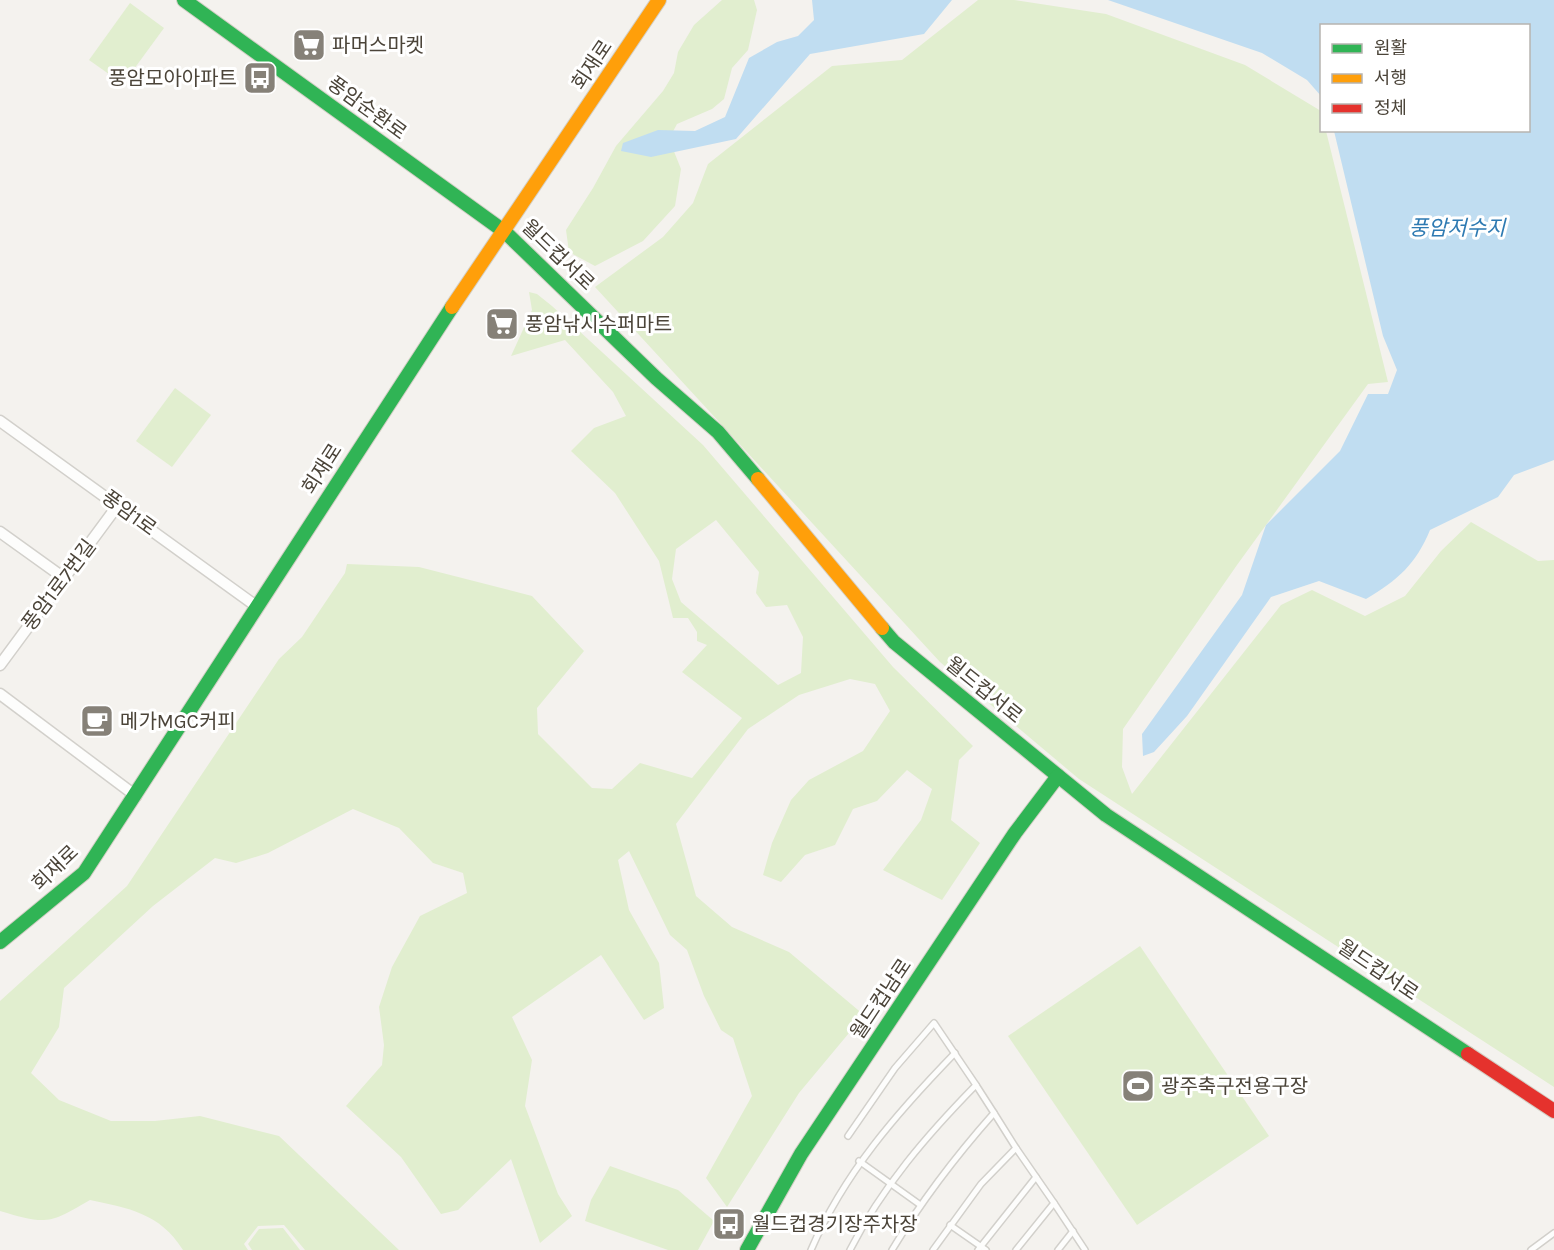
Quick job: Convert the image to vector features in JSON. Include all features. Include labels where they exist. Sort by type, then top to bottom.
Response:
[{"type":"street","name":"풍암순환로","points":[[184,0],[470,205]]},
{"type":"street","name":"회재로","points":[[0,942],[84,873],[136,796],[425,345],[505,232],[659,0]]},
{"type":"street","name":"월드컵서로","points":[[470,205],[505,232],[656,378],[718,432],[894,642],[1106,815],[1554,1111]]},
{"type":"street","name":"풍암1로","points":[[0,421],[256,606]]},
{"type":"street","name":"풍암1로7번길","points":[[0,665],[118,505]]},
{"type":"street","points":[[0,532],[64,578]]},
{"type":"street","points":[[0,694],[136,796]]},
{"type":"street","name":"월드컵남로","points":[[747,1250],[801,1154],[1015,833],[1058,776]]},
{"type":"lane","points":[[849,1136],[895,1068],[934,1023],[1085,1250]]},
{"type":"lane","points":[[811,1250],[859,1161],[902,1108],[955,1053]]},
{"type":"lane","points":[[850,1250],[889,1184],[931,1131],[976,1085]]},
{"type":"lane","points":[[892,1250],[919,1204],[993,1113]]},
{"type":"lane","points":[[933,1250],[981,1184],[1016,1148]]},
{"type":"lane","points":[[859,1161],[919,1204]]},
{"type":"lane","points":[[950,1225],[982,1249],[1036,1177]]},
{"type":"lane","points":[[1016,1250],[1054,1203]]},
{"type":"lane","points":[[1058,1250],[1073,1231]]},
{"type":"lane","points":[[1531,1250],[1554,1233]]},
{"type":"green space","points":[[722,0],[754,0],[757,10],[748,50],[732,68],[724,99],[712,109],[677,124],[669,139],[681,169],[675,206],[643,241],[595,266],[569,252],[566,230],[616,146],[663,91],[674,73],[678,52],[694,25]]},
{"type":"green space","points":[[978,0],[1014,0],[1106,14],[1245,65],[1320,110],[1320,132],[1326,132],[1388,382],[1368,384],[1237,565],[1123,729],[1122,767],[1132,794],[1281,605],[1312,590],[1365,616],[1405,596],[1441,551],[1471,522],[1538,561],[1554,560],[1554,1087],[1079,779],[940,662],[595,287],[663,237],[693,203],[708,164],[832,66],[902,60]]},
{"type":"green space","points":[[130,3],[164,28],[123,84],[89,60]]},
{"type":"green space","points":[[529,292],[537,294],[552,306],[703,445],[893,667],[973,746],[959,760],[951,820],[980,843],[942,900],[883,870],[921,820],[932,789],[907,770],[877,801],[853,809],[835,845],[805,855],[781,882],[763,875],[772,843],[791,800],[809,780],[863,751],[890,711],[875,684],[850,679],[799,695],[748,729],[676,824],[696,896],[732,927],[789,952],[864,1015],[799,1093],[727,1207],[706,1178],[752,1096],[733,1038],[721,1030],[704,996],[687,950],[670,935],[629,851],[618,860],[629,910],[659,963],[664,1008],[644,1020],[601,955],[512,1017],[532,1060],[525,1106],[558,1194],[572,1216],[540,1243],[511,1159],[458,1210],[441,1214],[401,1157],[346,1106],[382,1065],[384,1045],[379,1007],[392,967],[420,916],[467,893],[463,873],[433,863],[399,828],[353,809],[268,853],[236,863],[215,858],[153,906],[64,988],[59,1027],[31,1073],[59,1100],[111,1121],[155,1121],[200,1116],[279,1136],[399,1250],[305,1250],[284,1225],[258,1226],[244,1244],[248,1250],[183,1250],[164,1228],[142,1214],[90,1200],[65,1214],[47,1220],[28,1219],[0,1211],[0,1001],[127,886],[279,659],[302,637],[345,573],[347,564],[419,567],[532,596],[584,651],[537,708],[538,734],[592,788],[612,789],[640,763],[692,778],[742,718],[682,672],[707,645],[697,641],[697,632],[688,618],[673,618],[659,561],[615,493],[571,451],[594,428],[626,416],[613,392],[565,340],[511,356],[532,310]],"holes":[[[716,520],[759,572],[756,593],[766,607],[787,605],[803,637],[801,673],[778,685],[681,602],[672,579],[676,549]]]},
{"type":"green space","points":[[175,388],[211,415],[172,467],[136,441]]},
{"type":"green space","name":"광주축구전용구장","points":[[1140,946],[1269,1136],[1137,1225],[1008,1036]]},
{"type":"green space","points":[[610,1166],[678,1190],[714,1221],[698,1250],[668,1250],[585,1221],[591,1200]]},
{"type":"green space","points":[[283,1228],[300,1250],[252,1250],[248,1244],[259,1229]]},
{"type":"water","points":[[812,0],[952,0],[924,34],[810,54],[736,139],[651,157],[621,151],[623,143],[658,130],[695,131],[725,117],[749,58],[777,42],[798,36],[814,20]]},
{"type":"water","name":"풍암저수지","points":[[1108,0],[1554,0],[1554,460],[1514,475],[1498,497],[1430,530],[1419,552],[1405,570],[1388,585],[1366,599],[1319,581],[1271,597],[1187,716],[1154,752],[1143,756],[1142,734],[1242,595],[1266,525],[1340,451],[1368,394],[1388,394],[1397,370],[1383,336],[1334,132],[1530,132],[1530,24],[1320,24],[1320,95],[1307,80],[1262,53]]},
{"type":"traffic: fast","points":[[184,0],[505,232],[656,378],[718,432],[758,479]]},
{"type":"traffic: fast","points":[[0,942],[84,873],[452,307]]},
{"type":"traffic: fast","points":[[882,628],[894,642],[1106,815],[1468,1054]]},
{"type":"traffic: fast","points":[[747,1250],[801,1154],[1015,833],[1058,776]]},
{"type":"traffic: slow","points":[[452,307],[659,0]]},
{"type":"traffic: slow","points":[[758,479],[882,628]]},
{"type":"traffic: jam","points":[[1468,1054],[1554,1111]]},
{"type":"place","name":"파머스마켓","points":[[309,45]]},
{"type":"place","name":"풍암모아아파트","points":[[260,78]]},
{"type":"place","name":"풍암낚시수퍼마트","points":[[502,324]]},
{"type":"place","name":"메가MGC커피","points":[[97,721]]},
{"type":"place","name":"광주축구전용구장","points":[[1138,1086]]},
{"type":"place","name":"월드컵경기장주차장","points":[[729,1224]]}]
